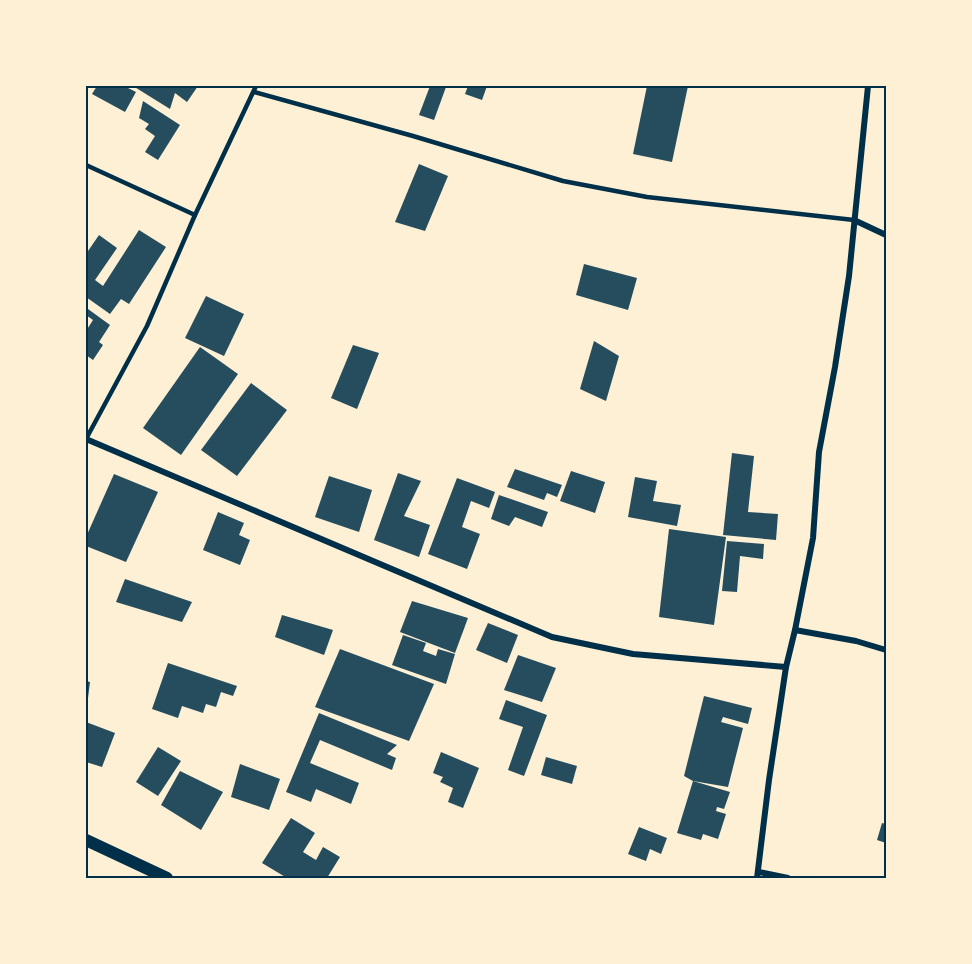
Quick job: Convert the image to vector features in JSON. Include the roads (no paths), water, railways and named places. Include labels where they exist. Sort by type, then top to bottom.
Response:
[{"type":"main road","points":[[86,840],[167,879]]},
{"type":"street","points":[[788,879],[758,875],[768,780],[786,667],[813,538],[819,452],[849,276],[868,86]]},
{"type":"street","points":[[854,220],[886,235]]},
{"type":"street","points":[[86,439],[552,638],[633,654],[786,667]]},
{"type":"street","points":[[795,630],[856,641],[886,650]]},
{"type":"lane","points":[[86,439],[147,326],[195,214],[256,86]]},
{"type":"lane","points":[[254,92],[563,181],[647,197],[854,220]]},
{"type":"lane","points":[[86,165],[195,214]]}]
